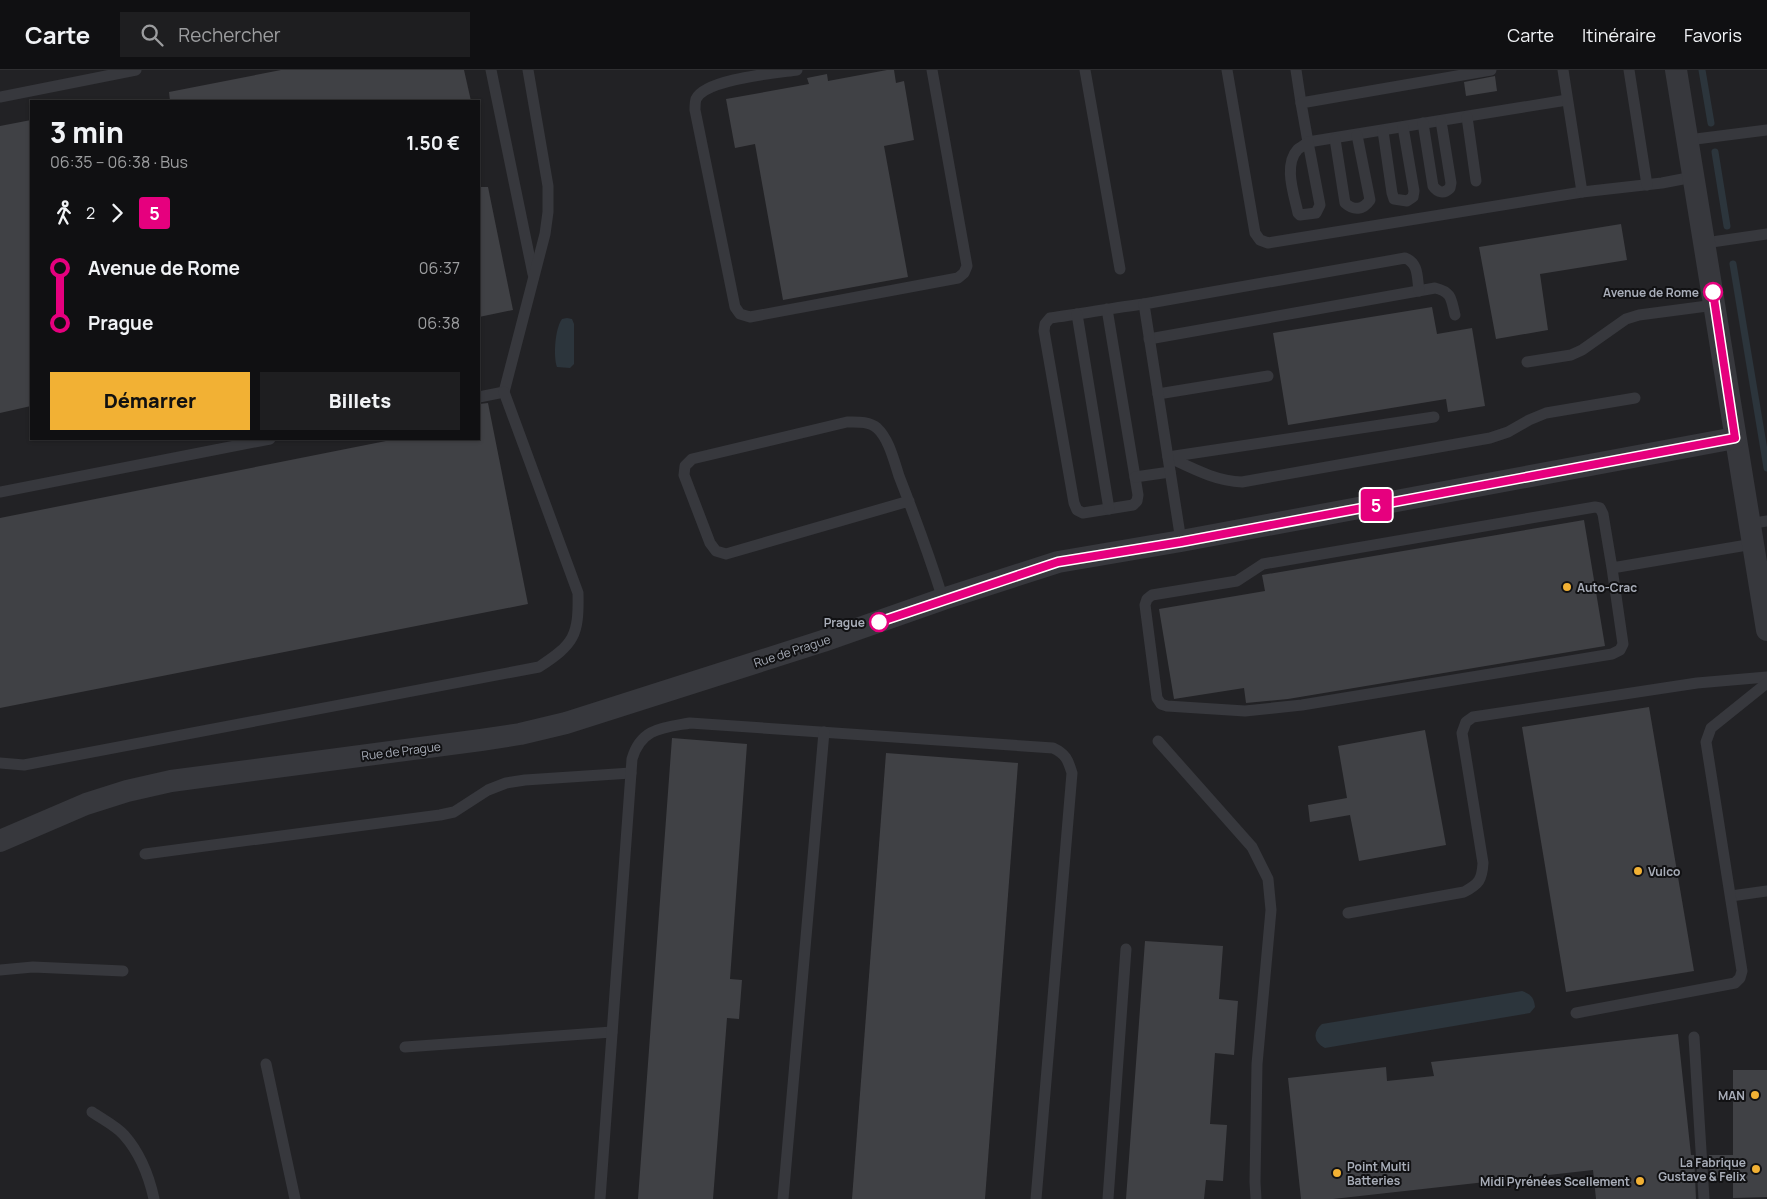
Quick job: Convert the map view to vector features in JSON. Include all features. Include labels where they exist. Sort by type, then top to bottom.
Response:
[{"type":"street","points":[[1676,70],[1735,438],[1756,530],[1767,630]]},
{"type":"street","name":"Rue de Prague","points":[[0,841],[86,804],[126,791],[171,781],[481,740],[566,723],[823,641],[943,599],[1058,562],[1181,542],[1735,438]]},
{"type":"lane","points":[[0,97],[136,70]]},
{"type":"lane","points":[[490,70],[534,277]]},
{"type":"lane","points":[[0,763],[24,764],[539,667],[559,654],[574,637],[578,614],[578,593],[504,392],[545,234],[548,212],[548,186],[528,70]]},
{"type":"lane","points":[[797,70],[719,83],[706,88],[696,98],[694,110],[735,307],[740,314],[750,317],[958,278],[964,273],[967,266],[932,70]]},
{"type":"lane","points":[[1085,70],[1120,269]]},
{"type":"lane","points":[[1227,70],[1255,233],[1260,240],[1268,244],[1582,192],[1647,185],[1693,176]]},
{"type":"lane","points":[[1296,70],[1308,142],[1320,206],[1316,213],[1304,216],[1298,213],[1290,167],[1293,156],[1298,149],[1308,142],[1567,100]]},
{"type":"lane","points":[[1302,103],[1491,70]]},
{"type":"lane","points":[[1563,70],[1582,192]]},
{"type":"lane","points":[[1629,70],[1647,185]]},
{"type":"lane","points":[[1467,117],[1476,181]]},
{"type":"lane","points":[[1423,124],[1433,186],[1436,190],[1447,192],[1451,183],[1441,121]]},
{"type":"lane","points":[[1383,131],[1394,199],[1407,201],[1413,197],[1414,191],[1403,127]]},
{"type":"lane","points":[[1688,140],[1767,130]]},
{"type":"lane","points":[[1335,138],[1345,204],[1350,208],[1359,209],[1366,206],[1370,200],[1358,134]]},
{"type":"lane","points":[[1705,243],[1767,234]]},
{"type":"lane","points":[[1107,309],[1138,495],[1137,501],[1132,505],[1084,513],[1076,510],[1074,503],[1044,331],[1045,324],[1050,318],[1107,309],[1144,304],[1405,258],[1412,260],[1415,266],[1419,291]]},
{"type":"lane","points":[[1149,339],[1435,288],[1444,290],[1451,297],[1454,315]]},
{"type":"lane","points":[[1144,304],[1181,542]]},
{"type":"lane","points":[[1527,362],[1571,355],[1582,350],[1626,319],[1639,315],[1715,304]]},
{"type":"lane","points":[[1077,314],[1109,508]]},
{"type":"lane","points":[[1158,394],[1268,376]]},
{"type":"lane","points":[[480,398],[504,392]]},
{"type":"lane","points":[[1168,457],[1213,477],[1227,481],[1242,482],[1490,438],[1508,432],[1546,413],[1635,398]]},
{"type":"lane","points":[[1168,457],[1434,417]]},
{"type":"lane","points":[[909,501],[726,554],[716,550],[710,543],[684,475],[685,466],[692,459],[847,422],[863,422],[876,427],[885,439],[909,501],[943,599]]},
{"type":"lane","points":[[0,492],[265,440]]},
{"type":"lane","points":[[1135,477],[1170,472]]},
{"type":"lane","points":[[1595,507],[1600,508],[1603,514],[1612,568],[1623,644],[1620,650],[1612,654],[1302,706],[1235,710],[1167,706],[1160,704],[1156,698],[1145,605],[1147,599],[1152,595],[1236,581],[1263,564],[1595,507]]},
{"type":"lane","points":[[1612,568],[1756,530]]},
{"type":"lane","points":[[1348,913],[1464,892],[1476,886],[1482,877],[1483,863],[1462,733],[1466,722],[1473,717],[1697,683],[1767,677]]},
{"type":"lane","points":[[1576,1013],[1736,983],[1740,978],[1742,971],[1706,742],[1711,728],[1767,682]]},
{"type":"lane","points":[[600,1199],[632,758],[636,745],[644,736],[664,728],[690,723],[1053,748],[1064,753],[1069,761],[1072,773],[1036,1199]]},
{"type":"lane","points":[[783,1199],[824,732]]},
{"type":"lane","points":[[1158,741],[1252,847],[1268,879],[1271,910],[1257,1064],[1256,1199]]},
{"type":"lane","points":[[145,854],[440,815],[454,812],[488,790],[506,783],[631,773]]},
{"type":"lane","points":[[1731,896],[1767,891]]},
{"type":"lane","points":[[1108,1199],[1126,949]]},
{"type":"lane","points":[[0,970],[33,967],[123,971]]},
{"type":"lane","points":[[406,1047],[612,1032]]},
{"type":"lane","points":[[1694,1038],[1704,1199]]},
{"type":"lane","points":[[266,1064],[295,1199]]},
{"type":"lane","points":[[92,1112],[124,1134],[140,1157],[154,1199]]},
{"type":"shaded area","points":[[0,70],[1767,70],[1767,1199],[0,1199]]},
{"type":"shaded area","points":[[562,319],[572,319],[574,324],[574,364],[570,368],[557,367],[555,357],[558,329]]},
{"type":"shaded area","points":[[1522,991],[1530,995],[1534,1001],[1535,1007],[1530,1013],[1325,1048],[1318,1043],[1316,1037],[1317,1030],[1322,1024]]},
{"type":"building","points":[[281,70],[464,70],[471,100],[170,100],[169,92]]},
{"type":"building","points":[[894,70],[896,83],[904,81],[914,140],[884,146],[908,277],[783,300],[755,144],[735,148],[726,99],[809,84],[807,78],[827,74],[828,81]]},
{"type":"building","points":[[1495,76],[1497,91],[1466,96],[1464,82]]},
{"type":"building","points":[[30,120],[30,406],[0,413],[0,126]]},
{"type":"building","points":[[480,187],[488,187],[513,310],[480,317]]},
{"type":"building","points":[[1621,224],[1627,260],[1540,274],[1548,330],[1496,339],[1479,247]]},
{"type":"building","points":[[1432,307],[1437,334],[1472,328],[1485,406],[1448,412],[1446,399],[1288,425],[1273,333]]},
{"type":"building","points":[[488,403],[528,604],[0,708],[0,518],[391,440],[480,440],[480,404]]},
{"type":"building","points":[[1584,520],[1605,646],[1288,699],[1246,703],[1244,688],[1174,699],[1159,609],[1265,591],[1262,575]]},
{"type":"building","points":[[1649,707],[1694,971],[1566,992],[1522,727]]},
{"type":"building","points":[[1425,730],[1446,845],[1359,861],[1350,815],[1310,822],[1308,805],[1347,798],[1338,746]]},
{"type":"building","points":[[672,738],[747,744],[730,979],[742,980],[739,1019],[727,1018],[713,1199],[638,1199]]},
{"type":"building","points":[[886,753],[1018,763],[985,1199],[852,1199]]},
{"type":"building","points":[[1145,941],[1223,946],[1219,999],[1238,1001],[1234,1055],[1215,1053],[1210,1124],[1227,1125],[1223,1181],[1206,1180],[1204,1199],[1126,1199]]},
{"type":"building","points":[[1678,1034],[1691,1155],[1694,1155],[1696,1199],[1596,1199],[1593,1170],[1333,1199],[1301,1199],[1288,1078],[1386,1067],[1387,1081],[1434,1076],[1431,1062]]},
{"type":"building","points":[[1733,1070],[1767,1070],[1767,1197],[1733,1198],[1733,1178],[1710,1178],[1709,1155],[1733,1155]]},
{"type":"waterway","points":[[1702,70],[1711,123]]},
{"type":"waterway","points":[[1715,152],[1727,226]]},
{"type":"waterway","points":[[1733,264],[1767,468]]},
{"type":"bus line","name":"5","points":[[879,622],[1058,562],[1181,542],[1735,438],[1713,292]]},
{"type":"place","name":"Avenue de Rome","points":[[1713,292]]},
{"type":"place","name":"Auto-Crac","points":[[1567,587]]},
{"type":"place","name":"Prague","points":[[879,622]]},
{"type":"place","name":"Vulco","points":[[1638,871]]},
{"type":"place","name":"MAN","points":[[1755,1095]]},
{"type":"place","name":"La Fabrique Gustave & Felix","points":[[1756,1169]]},
{"type":"place","name":"Point Multi Batteries","points":[[1337,1173]]},
{"type":"place","name":"Midi Pyrénées Scellement","points":[[1640,1181]]}]
